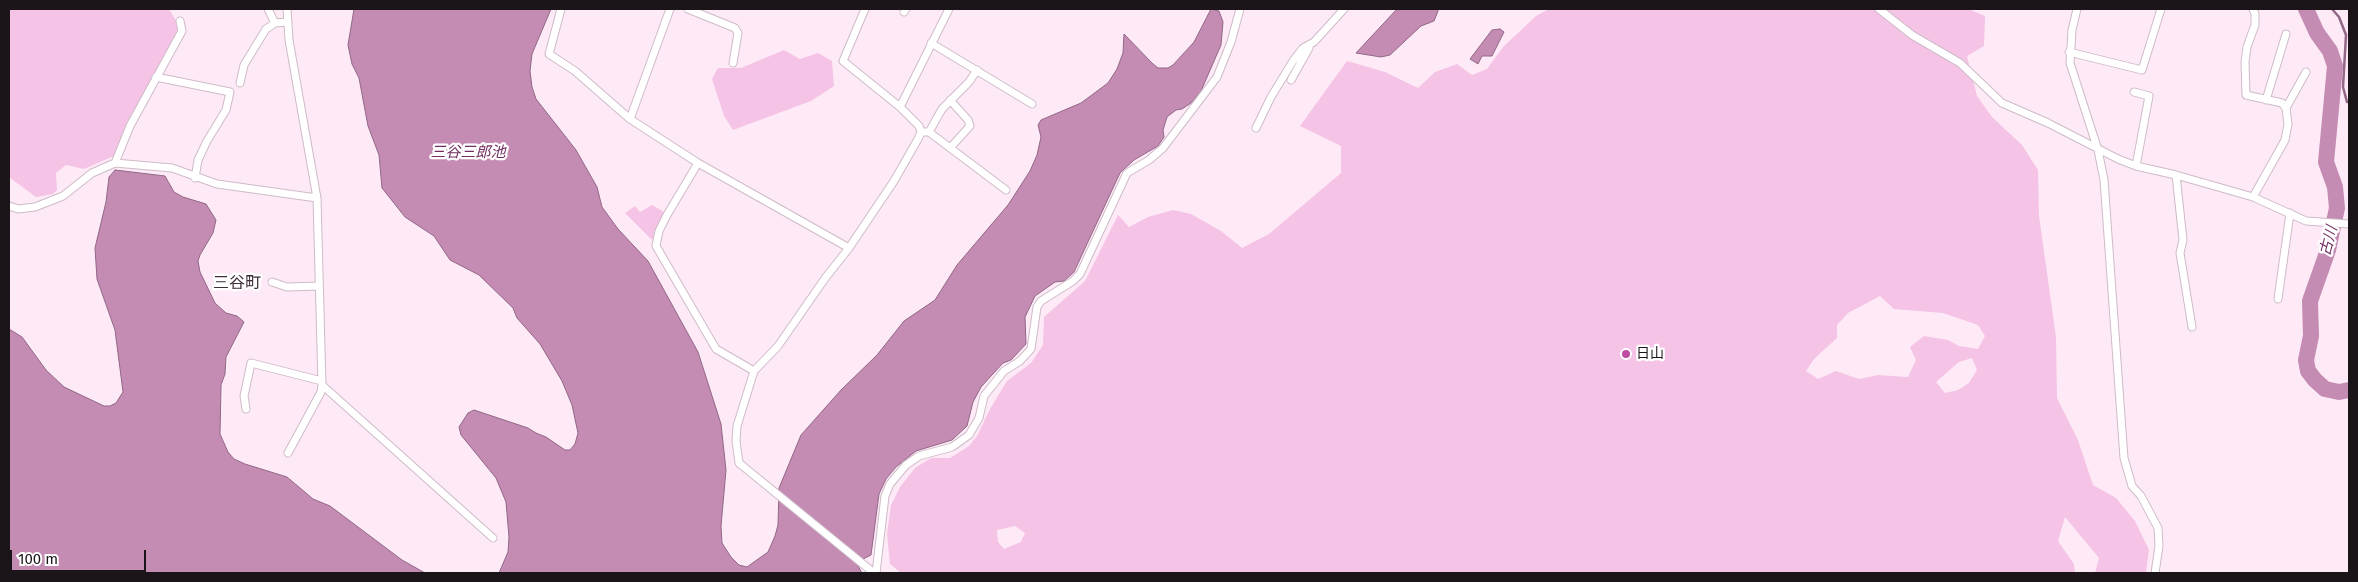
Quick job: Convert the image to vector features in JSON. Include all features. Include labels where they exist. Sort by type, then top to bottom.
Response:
[{"type":"street","points":[[268,9],[275,22]]},
{"type":"street","points":[[288,9],[287,22],[317,198],[322,383],[321,392],[288,454]]},
{"type":"street","points":[[561,9],[548,54],[574,71],[630,119],[698,163],[849,248]]},
{"type":"street","points":[[630,119],[670,9]]},
{"type":"street","points":[[688,9],[735,28],[738,33],[733,63]]},
{"type":"street","points":[[865,9],[843,61],[900,108],[925,132],[950,148],[1006,190]]},
{"type":"street","points":[[900,108],[930,43],[950,9]]},
{"type":"street","points":[[977,70],[969,82],[942,109],[849,248],[778,346],[754,371],[737,426],[739,463],[875,573],[884,502],[890,484],[906,465],[920,456],[952,447],[970,435],[979,418],[984,396],[1004,371],[1020,361],[1031,349],[1037,307],[1041,302],[1073,281],[1080,274],[1127,174],[1149,160],[1163,148],[1217,77],[1231,42],[1240,9]]},
{"type":"street","points":[[1292,80],[1306,51],[1344,9]]},
{"type":"street","points":[[1879,9],[1912,35],[1960,63],[1992,96],[2002,103],[2048,123],[2098,150],[2136,166],[2254,197],[2306,220],[2349,224]]},
{"type":"street","points":[[2076,9],[2069,52],[2070,64],[2098,150],[2104,180],[2110,236],[2124,458],[2132,486],[2141,496],[2158,528],[2159,546],[2155,573]]},
{"type":"street","points":[[2069,52],[2142,70],[2161,9]]},
{"type":"street","points":[[2253,9],[2255,25],[2247,48],[2246,95],[2282,103],[2286,108],[2288,124],[2285,140],[2254,197]]},
{"type":"street","points":[[115,163],[130,126],[182,31],[180,21]]},
{"type":"street","points":[[240,83],[244,65],[266,30],[275,22],[287,22]]},
{"type":"street","points":[[2266,100],[2286,34]]},
{"type":"street","points":[[1256,128],[1271,96],[1293,61],[1303,48],[1314,42]]},
{"type":"street","points":[[930,43],[1032,104]]},
{"type":"street","points":[[2286,108],[2306,72]]},
{"type":"street","points":[[156,77],[230,92],[226,110],[198,160],[195,178]]},
{"type":"street","points":[[2134,92],[2149,96],[2136,166]]},
{"type":"street","points":[[950,100],[968,120],[970,126],[950,148]]},
{"type":"street","points":[[9,206],[18,208],[35,207],[63,196],[92,173],[115,163],[172,168],[195,178],[217,184],[317,198]]},
{"type":"street","points":[[698,163],[667,215],[659,231],[656,246],[716,349],[754,371]]},
{"type":"street","points":[[2176,175],[2183,240],[2180,253],[2192,327]]},
{"type":"street","points":[[2278,299],[2290,213]]},
{"type":"street","points":[[272,282],[287,287],[319,286]]},
{"type":"street","points":[[246,409],[244,396],[252,363],[322,383],[493,538]]},
{"type":"shaded area","points":[[9,9],[169,9],[179,26],[166,56],[126,124],[114,156],[84,169],[66,165],[56,173],[57,190],[53,194],[36,197],[9,177]]},
{"type":"shaded area","points":[[1549,9],[1968,9],[1985,16],[1984,46],[1967,56],[1977,96],[1992,117],[2022,145],[2038,170],[2039,216],[2056,337],[2057,398],[2078,440],[2093,485],[2116,498],[2135,521],[2149,550],[2146,573],[2095,573],[2099,558],[2065,517],[2058,541],[2074,564],[2075,573],[901,573],[890,564],[887,534],[891,505],[900,487],[915,468],[931,458],[950,458],[969,446],[977,436],[990,409],[1007,381],[1031,363],[1043,345],[1044,317],[1085,281],[1118,215],[1129,227],[1148,217],[1173,210],[1191,214],[1221,231],[1242,248],[1269,234],[1341,173],[1341,146],[1300,126],[1347,61],[1385,72],[1418,88],[1435,72],[1457,64],[1472,75],[1487,69],[1503,47],[1536,16]],"holes":[[[1880,296],[1894,309],[1943,313],[1978,325],[1985,336],[1978,349],[1959,346],[1948,340],[1924,336],[1910,347],[1916,360],[1908,377],[1878,375],[1859,379],[1836,371],[1818,379],[1806,371],[1814,359],[1837,338],[1837,325],[1848,313]],[[1972,358],[1977,370],[1969,383],[1958,390],[1945,393],[1936,382],[1959,362]],[[1015,526],[1025,533],[1021,542],[1004,549],[998,542],[997,530]]]},
{"type":"shaded area","points":[[784,50],[800,59],[818,53],[832,61],[834,86],[811,101],[733,130],[724,116],[712,79],[718,68],[741,68]]},
{"type":"shaded area","points":[[652,205],[664,212],[652,240],[625,213],[635,206],[640,212]]},
{"type":"water","name":"三谷三郎池","points":[[354,9],[551,9],[532,54],[530,71],[536,99],[576,150],[597,187],[602,207],[618,229],[648,261],[698,352],[721,424],[726,470],[721,526],[722,543],[739,565],[747,567],[768,552],[775,536],[778,525],[779,488],[801,435],[841,390],[877,355],[904,321],[935,300],[957,265],[1008,205],[1030,171],[1037,155],[1041,137],[1038,125],[1041,120],[1081,103],[1108,83],[1117,69],[1123,53],[1124,34],[1158,68],[1168,68],[1194,42],[1211,9],[1219,11],[1223,22],[1221,45],[1201,91],[1191,103],[1182,109],[1176,110],[1167,117],[1163,130],[1164,137],[1158,146],[1134,160],[1120,173],[1074,272],[1064,281],[1055,282],[1035,296],[1025,317],[1026,344],[1011,360],[1003,363],[981,387],[973,402],[967,426],[952,440],[916,451],[896,467],[886,479],[879,494],[871,555],[863,559],[858,566],[862,573],[499,573],[508,552],[509,537],[506,502],[496,478],[461,435],[459,427],[468,413],[474,410],[528,428],[565,450],[570,450],[575,444],[578,433],[572,405],[562,381],[540,344],[517,318],[513,308],[479,275],[450,260],[434,236],[405,217],[382,188],[379,155],[368,126],[359,78],[352,64],[348,45]]},
{"type":"water","points":[[1397,9],[1438,9],[1438,11],[1434,21],[1421,26],[1390,55],[1381,57],[1356,53]]},
{"type":"water","points":[[1500,29],[1504,32],[1492,56],[1482,56],[1478,64],[1470,59],[1492,30]]},
{"type":"water","points":[[115,170],[165,176],[174,192],[183,197],[206,204],[216,220],[213,233],[198,261],[200,272],[215,303],[226,313],[237,316],[244,322],[226,357],[225,374],[221,385],[220,434],[228,452],[234,459],[245,464],[287,477],[313,499],[330,506],[402,560],[425,573],[9,573],[9,329],[22,337],[46,370],[64,387],[104,406],[116,403],[123,392],[115,330],[97,279],[95,248],[106,202],[109,177]]},
{"type":"waterway","name":"古川","points":[[2306,9],[2317,33],[2330,51],[2335,66],[2326,162],[2335,187],[2337,208],[2328,250],[2310,301],[2311,336],[2306,360],[2308,371],[2325,389],[2339,392],[2349,390]]},
{"type":"waterway","points":[[2332,9],[2339,17],[2346,35],[2343,87],[2347,102]]},
{"type":"place","name":"日山","points":[[1626,354]]},
{"type":"district","name":"三谷町","points":[[237,284]]}]
